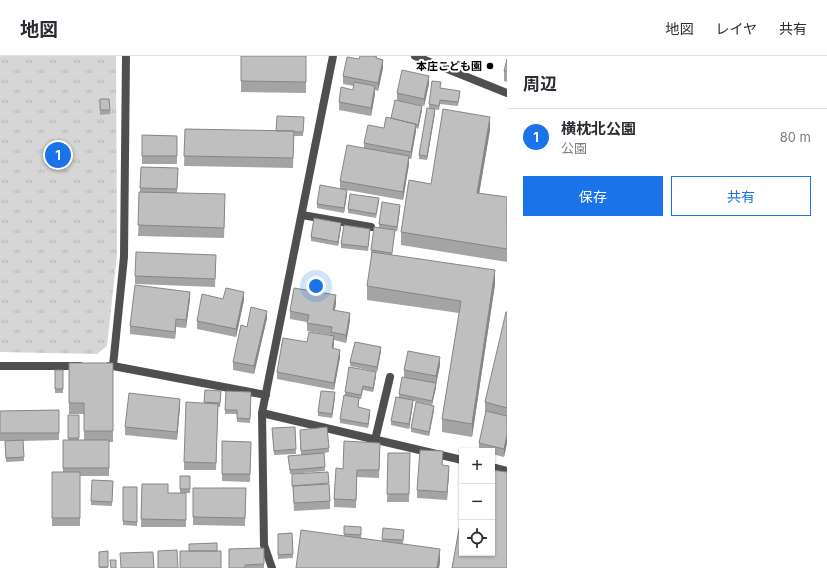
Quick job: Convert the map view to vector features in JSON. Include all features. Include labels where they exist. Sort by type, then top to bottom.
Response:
[{"type":"street","points":[[113,366],[124,257],[126,56]]},
{"type":"street","points":[[272,568],[264,545],[262,413],[333,56]]},
{"type":"street","points":[[415,56],[507,93]]},
{"type":"street","points":[[302,214],[370,227]]},
{"type":"street","points":[[0,366],[113,366],[266,395]]},
{"type":"street","points":[[375,440],[390,377]]},
{"type":"street","points":[[262,413],[459,459]]},
{"type":"street","points":[[495,468],[507,471]]},
{"type":"green space","points":[[0,56],[116,56],[117,254],[107,346],[97,354],[0,352]]},
{"type":"building","points":[[241,56],[306,56],[306,82],[241,81]]},
{"type":"building","points":[[360,56],[376,56],[376,58],[383,60],[378,83],[343,76],[347,57],[359,59]]},
{"type":"building","points":[[507,59],[507,71],[504,71]]},
{"type":"building","points":[[402,70],[429,76],[424,99],[397,93]]},
{"type":"building","points":[[432,81],[441,82],[440,88],[460,91],[458,102],[440,100],[439,106],[429,104]]},
{"type":"building","points":[[354,82],[375,86],[371,108],[339,102],[341,87],[353,90]]},
{"type":"building","points":[[100,99],[109,99],[110,110],[100,110]]},
{"type":"building","points":[[395,100],[422,106],[418,125],[391,118]]},
{"type":"building","points":[[427,108],[435,109],[427,156],[419,155]]},
{"type":"building","points":[[443,109],[490,117],[477,193],[507,197],[507,249],[401,232],[409,180],[431,184]]},
{"type":"building","points":[[277,116],[304,117],[303,132],[276,131]]},
{"type":"building","points":[[386,117],[416,124],[411,152],[364,143],[368,125],[384,128]]},
{"type":"building","points":[[185,129],[294,131],[293,158],[184,156]]},
{"type":"building","points":[[142,135],[177,136],[177,156],[142,156]]},
{"type":"building","points":[[347,145],[409,156],[403,192],[340,181]]},
{"type":"building","points":[[141,167],[178,168],[177,189],[140,188]]},
{"type":"building","points":[[320,185],[347,190],[344,208],[317,204]]},
{"type":"building","points":[[139,192],[225,194],[224,228],[138,225]]},
{"type":"building","points":[[350,194],[379,198],[376,214],[348,209]]},
{"type":"building","points":[[382,202],[400,205],[397,227],[379,224]]},
{"type":"building","points":[[314,218],[341,223],[338,242],[311,237]]},
{"type":"building","points":[[344,225],[370,229],[368,247],[341,244]]},
{"type":"building","points":[[374,227],[395,230],[392,253],[371,250]]},
{"type":"building","points":[[136,252],[216,255],[215,279],[135,276]]},
{"type":"building","points":[[372,252],[495,270],[472,424],[442,419],[461,301],[367,286]]},
{"type":"building","points":[[135,285],[190,292],[186,320],[176,319],[175,332],[130,326]]},
{"type":"building","points":[[226,288],[244,292],[236,329],[197,321],[202,294],[223,299]]},
{"type":"building","points":[[294,288],[336,295],[333,310],[350,313],[346,335],[331,332],[332,327],[307,323],[309,315],[290,311]]},
{"type":"building","points":[[251,307],[267,311],[254,366],[233,362],[241,325],[247,327]]},
{"type":"building","points":[[507,312],[507,408],[485,402]]},
{"type":"building","points":[[309,332],[334,336],[332,348],[340,350],[334,383],[277,372],[283,338],[307,342]]},
{"type":"building","points":[[355,342],[381,347],[377,367],[350,362]]},
{"type":"building","points":[[408,351],[440,357],[436,376],[404,370]]},
{"type":"building","points":[[69,363],[113,363],[113,431],[84,431],[84,403],[69,403]]},
{"type":"building","points":[[349,367],[376,372],[373,388],[363,386],[361,395],[345,392]]},
{"type":"building","points":[[55,370],[63,370],[63,389],[55,389]]},
{"type":"building","points":[[402,377],[436,383],[432,401],[399,394]]},
{"type":"building","points":[[205,390],[221,391],[220,403],[204,402]]},
{"type":"building","points":[[226,391],[251,392],[250,419],[237,418],[237,410],[225,410]]},
{"type":"building","points":[[321,391],[335,392],[332,414],[318,412]]},
{"type":"building","points":[[129,393],[180,399],[177,432],[125,427]]},
{"type":"building","points":[[344,395],[359,398],[358,407],[370,410],[368,424],[340,419]]},
{"type":"building","points":[[396,397],[413,400],[409,424],[391,421]]},
{"type":"building","points":[[186,402],[218,404],[216,463],[184,462]]},
{"type":"building","points":[[416,402],[434,406],[429,432],[411,428]]},
{"type":"building","points":[[59,410],[59,433],[0,433],[0,411]]},
{"type":"building","points":[[486,411],[507,416],[507,435],[504,449],[479,443]]},
{"type":"building","points":[[68,415],[79,415],[79,438],[68,438]]},
{"type":"building","points":[[295,427],[296,449],[274,451],[272,428]]},
{"type":"building","points":[[327,427],[329,448],[301,451],[300,430]]},
{"type":"building","points":[[23,440],[24,457],[6,458],[5,441]]},
{"type":"building","points":[[63,440],[109,440],[109,468],[63,468]]},
{"type":"building","points":[[222,441],[251,442],[250,474],[222,474]]},
{"type":"building","points":[[344,441],[380,443],[379,470],[357,470],[356,500],[334,499],[336,468],[343,469]]},
{"type":"building","points":[[420,450],[443,451],[442,465],[449,466],[447,492],[417,490]]},
{"type":"building","points":[[324,453],[325,467],[290,470],[288,456]]},
{"type":"building","points":[[388,453],[410,453],[409,494],[387,494]]},
{"type":"building","points":[[495,470],[507,472],[507,568],[452,568],[459,529],[459,556],[495,556]]},
{"type":"building","points":[[52,472],[80,472],[80,518],[52,518]]},
{"type":"building","points":[[328,472],[329,483],[292,486],[292,474]]},
{"type":"building","points":[[180,476],[190,476],[190,489],[180,489]]},
{"type":"building","points":[[92,480],[113,481],[112,502],[91,501]]},
{"type":"building","points":[[142,484],[168,484],[168,493],[186,493],[186,520],[141,519]]},
{"type":"building","points":[[329,484],[330,501],[294,503],[293,486]]},
{"type":"building","points":[[123,487],[137,487],[137,522],[123,521]]},
{"type":"building","points":[[193,488],[246,488],[245,518],[193,517]]},
{"type":"building","points":[[344,526],[361,527],[361,535],[344,534]]},
{"type":"building","points":[[383,528],[404,530],[403,540],[382,539]]},
{"type":"building","points":[[301,530],[440,549],[437,568],[296,568]]},
{"type":"building","points":[[292,533],[293,554],[278,555],[278,534]]},
{"type":"building","points":[[217,543],[217,551],[189,551],[189,544]]},
{"type":"building","points":[[264,548],[264,564],[245,565],[245,568],[229,568],[229,549]]},
{"type":"building","points":[[177,550],[178,568],[158,568],[158,551]]},
{"type":"building","points":[[108,551],[108,567],[99,567],[99,552]]},
{"type":"building","points":[[180,551],[221,551],[221,568],[180,568]]},
{"type":"building","points":[[153,552],[154,568],[121,568],[120,553]]},
{"type":"building","points":[[110,560],[116,560],[116,568],[111,568]]},
{"type":"place","name":"本庄こども園","points":[[490,66]]},
{"type":"place","name":"横枕北公園","points":[[58,155]]}]
